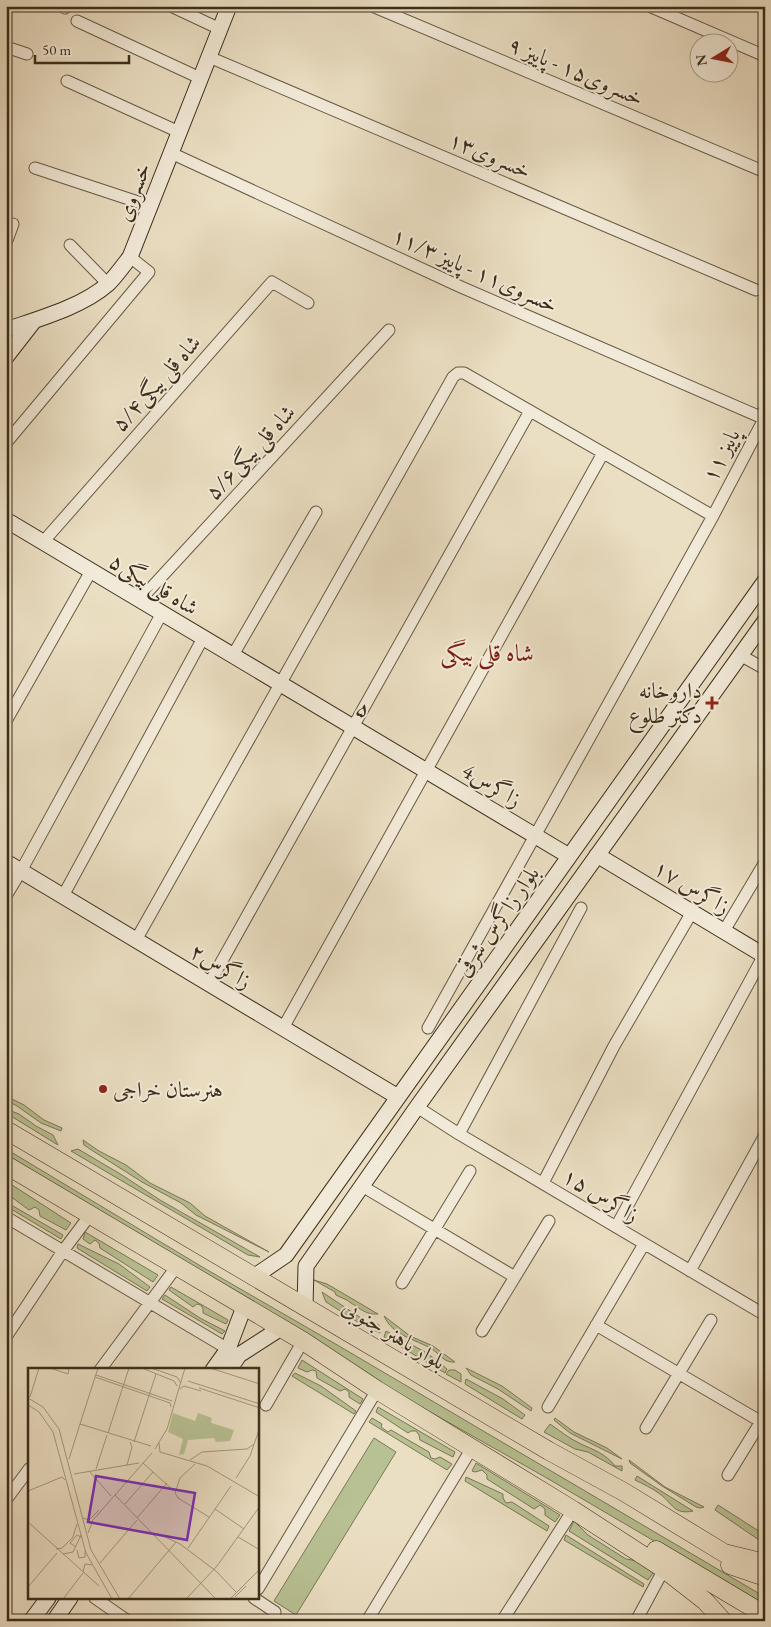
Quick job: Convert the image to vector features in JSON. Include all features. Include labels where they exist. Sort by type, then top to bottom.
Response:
[{"type":"main road","name":"بلوار باهنر جنوبی","points":[[6,1130],[548,1451],[624,1492],[724,1553],[765,1563]]},
{"type":"main road","points":[[8,1169],[90,1215],[303,1341],[377,1390],[573,1510],[664,1569],[705,1601],[724,1620]]},
{"type":"main road","points":[[461,1399],[510,1437],[563,1470],[720,1561],[765,1577]]},
{"type":"main road","points":[[444,1431],[566,1496],[763,1614]]},
{"type":"street","points":[[171,6],[220,29]]},
{"type":"street","name":"خسروى","points":[[6,330],[57,313],[85,299],[108,284],[130,257],[229,6]]},
{"type":"street","name":"خسروى۱۵ - پاییز ۹","points":[[372,6],[765,172]]},
{"type":"street","points":[[649,6],[765,56]]},
{"type":"street","points":[[77,21],[200,78]]},
{"type":"street","points":[[6,47],[26,54]]},
{"type":"street","name":"خسروى۱۳","points":[[209,57],[756,290]]},
{"type":"street","points":[[67,81],[179,132]]},
{"type":"street","name":"خسروى۱۱ - پاییز ۱۱/۳","points":[[171,153],[461,287],[764,417]]},
{"type":"street","points":[[35,168],[150,206]]},
{"type":"street","points":[[6,244],[13,224]]},
{"type":"street","points":[[70,245],[108,284]]},
{"type":"street","points":[[6,443],[149,272],[130,257]]},
{"type":"street","name":"شاه قلی بیگی۵/۴","points":[[43,542],[272,282],[308,303]]},
{"type":"street","points":[[6,357],[34,320]]},
{"type":"street","name":"شاه قلی بیگی۵/۶","points":[[140,600],[389,330]]},
{"type":"street","points":[[136,940],[453,377],[458,373],[464,373],[713,516]]},
{"type":"street","points":[[209,984],[530,411]]},
{"type":"street","name":"پاییز ۱۱","points":[[428,1028],[713,516],[764,417]]},
{"type":"street","points":[[283,1028],[603,453]]},
{"type":"street","points":[[232,655],[316,512]]},
{"type":"street","name":"شاه قلی بیگی۵","points":[[6,520],[280,684]]},
{"type":"street","points":[[6,721],[91,571]]},
{"type":"street","name":"بلوار زاگرس شرقی","points":[[255,1276],[286,1255],[765,581]]},
{"type":"street","points":[[6,896],[162,613]]},
{"type":"street","name":"بلوار زاگرس شرقی","points":[[306,1266],[417,1107],[765,621]]},
{"type":"street","points":[[63,896],[203,638]]},
{"type":"street","points":[[740,655],[765,669]]},
{"type":"street","name":"۵","points":[[280,684],[426,771]]},
{"type":"street","points":[[674,707],[693,720]]},
{"type":"street","name":"زاگرس4","points":[[426,771],[569,856]]},
{"type":"street","name":"زاگرس ۱۷","points":[[597,855],[765,955]]},
{"type":"street","name":"زاگرس۲","points":[[6,862],[398,1097]]},
{"type":"street","points":[[724,931],[765,862]]},
{"type":"street","points":[[459,1134],[581,908]]},
{"type":"street","points":[[543,1183],[614,1046],[692,912]]},
{"type":"street","points":[[616,1227],[765,955]]},
{"type":"street","points":[[486,973],[504,986]]},
{"type":"street","name":"زاگرس ۱۵","points":[[417,1107],[459,1134],[764,1314]]},
{"type":"street","points":[[690,1271],[765,1135]]},
{"type":"street","points":[[402,1283],[470,1171]]},
{"type":"street","points":[[362,1186],[515,1277]]},
{"type":"street","points":[[6,1337],[63,1251],[90,1215]]},
{"type":"street","points":[[6,1217],[234,1352]]},
{"type":"street","points":[[482,1331],[549,1221]]},
{"type":"street","points":[[548,1407],[644,1244]]},
{"type":"street","points":[[286,1255],[288,1264],[293,1267],[306,1266],[305,1307]]},
{"type":"street","points":[[101,1368],[176,1266]]},
{"type":"street","points":[[230,1368],[244,1306]]},
{"type":"street","points":[[646,1428],[712,1320]]},
{"type":"street","points":[[596,1325],[679,1374],[763,1420],[728,1475]]},
{"type":"street","points":[[215,1368],[234,1352],[280,1328]]},
{"type":"street","points":[[266,1405],[303,1341]]},
{"type":"street","points":[[259,1587],[377,1390]]},
{"type":"street","points":[[367,1621],[472,1448]]},
{"type":"street","points":[[6,1500],[28,1470]]},
{"type":"street","points":[[502,1621],[573,1510]]},
{"type":"street","points":[[636,1621],[664,1569]]},
{"type":"street","points":[[31,1621],[47,1600]]},
{"type":"street","points":[[54,1621],[69,1600]]},
{"type":"street","points":[[98,1600],[128,1621]]},
{"type":"street","points":[[257,1600],[275,1612]]},
{"type":"green space","points":[[6,1096],[24,1105],[44,1120],[62,1128],[61,1131],[41,1123],[6,1100]]},
{"type":"green space","points":[[6,1109],[19,1114],[53,1135],[58,1145],[6,1113]]},
{"type":"green space","points":[[83,1140],[126,1165],[150,1183],[190,1203],[205,1216],[269,1252],[196,1215],[181,1203],[142,1182],[93,1151],[84,1145]]},
{"type":"green space","points":[[6,1149],[204,1268],[765,1597],[765,1606],[545,1477],[379,1383],[6,1162]]},
{"type":"green space","points":[[78,1149],[160,1200],[260,1257],[248,1255],[71,1151]]},
{"type":"green space","points":[[9,1183],[71,1223],[66,1230],[40,1216],[39,1210],[35,1207],[29,1210],[6,1193],[6,1187]]},
{"type":"green space","points":[[6,1202],[63,1235],[61,1239],[6,1206]]},
{"type":"green space","points":[[85,1232],[158,1275],[153,1282],[100,1248],[99,1243],[95,1240],[90,1244],[83,1239]]},
{"type":"green space","points":[[78,1244],[119,1264],[150,1287],[147,1291],[77,1248]]},
{"type":"green space","points":[[314,1280],[327,1284],[378,1314],[370,1314],[364,1311]]},
{"type":"green space","points":[[171,1287],[228,1320],[226,1324],[203,1313],[201,1305],[197,1304],[193,1307],[169,1290]]},
{"type":"green space","points":[[322,1292],[364,1320],[361,1324],[326,1302]]},
{"type":"green space","points":[[165,1295],[200,1318],[225,1331],[222,1334],[162,1299]]},
{"type":"green space","points":[[384,1316],[410,1336],[433,1346],[455,1362],[445,1360],[432,1349],[399,1333],[388,1323]]},
{"type":"green space","points":[[369,1322],[379,1325],[380,1333],[365,1326]]},
{"type":"green space","points":[[386,1331],[427,1353],[447,1369],[445,1373],[384,1337]]},
{"type":"green space","points":[[302,1360],[363,1399],[360,1404],[349,1397],[349,1392],[345,1389],[340,1391],[317,1378],[316,1371],[307,1372],[298,1368]]},
{"type":"green space","points":[[466,1368],[502,1386],[532,1408],[531,1411],[498,1389],[471,1375]]},
{"type":"green space","points":[[449,1370],[455,1370],[461,1374],[461,1382],[446,1374]]},
{"type":"green space","points":[[295,1373],[321,1386],[356,1411],[354,1414],[292,1376]]},
{"type":"green space","points":[[466,1379],[503,1399],[525,1415],[522,1419],[465,1384]]},
{"type":"green space","points":[[378,1407],[455,1452],[453,1457],[420,1440],[416,1431],[408,1433],[376,1412]]},
{"type":"green space","points":[[372,1418],[382,1424],[381,1427],[388,1432],[391,1430],[429,1452],[431,1458],[440,1457],[452,1464],[447,1470],[369,1422]]},
{"type":"green space","points":[[555,1418],[574,1432],[607,1448],[622,1459],[570,1433],[554,1420]]},
{"type":"green space","points":[[550,1424],[573,1440],[604,1455],[615,1466],[622,1466],[622,1471],[588,1452],[575,1449],[544,1432]]},
{"type":"green space","points":[[374,1438],[396,1452],[296,1615],[274,1601]]},
{"type":"green space","points":[[629,1460],[665,1487],[704,1507],[696,1507],[662,1486],[630,1463]]},
{"type":"green space","points":[[476,1463],[560,1515],[555,1522],[545,1515],[545,1509],[540,1505],[534,1509],[487,1479],[487,1475],[482,1470],[472,1471]]},
{"type":"green space","points":[[637,1476],[693,1511],[687,1512],[674,1508],[657,1492],[635,1480]]},
{"type":"green space","points":[[466,1477],[503,1494],[506,1503],[512,1502],[549,1526],[547,1531],[465,1481]]},
{"type":"green space","points":[[718,1505],[765,1535],[765,1544],[715,1510]]},
{"type":"green space","points":[[574,1521],[588,1535],[626,1559],[638,1561],[656,1569],[648,1580],[569,1531]]},
{"type":"green space","points":[[566,1535],[644,1584],[643,1587],[564,1540]]},
{"type":"place","name":"داروخانه دکتر طلوع","points":[[712,703]]},
{"type":"place","name":"هنرستان خراجی","points":[[103,1089]]},
{"type":"district","name":"شاه قلی بیگی","points":[[487,652]]}]
